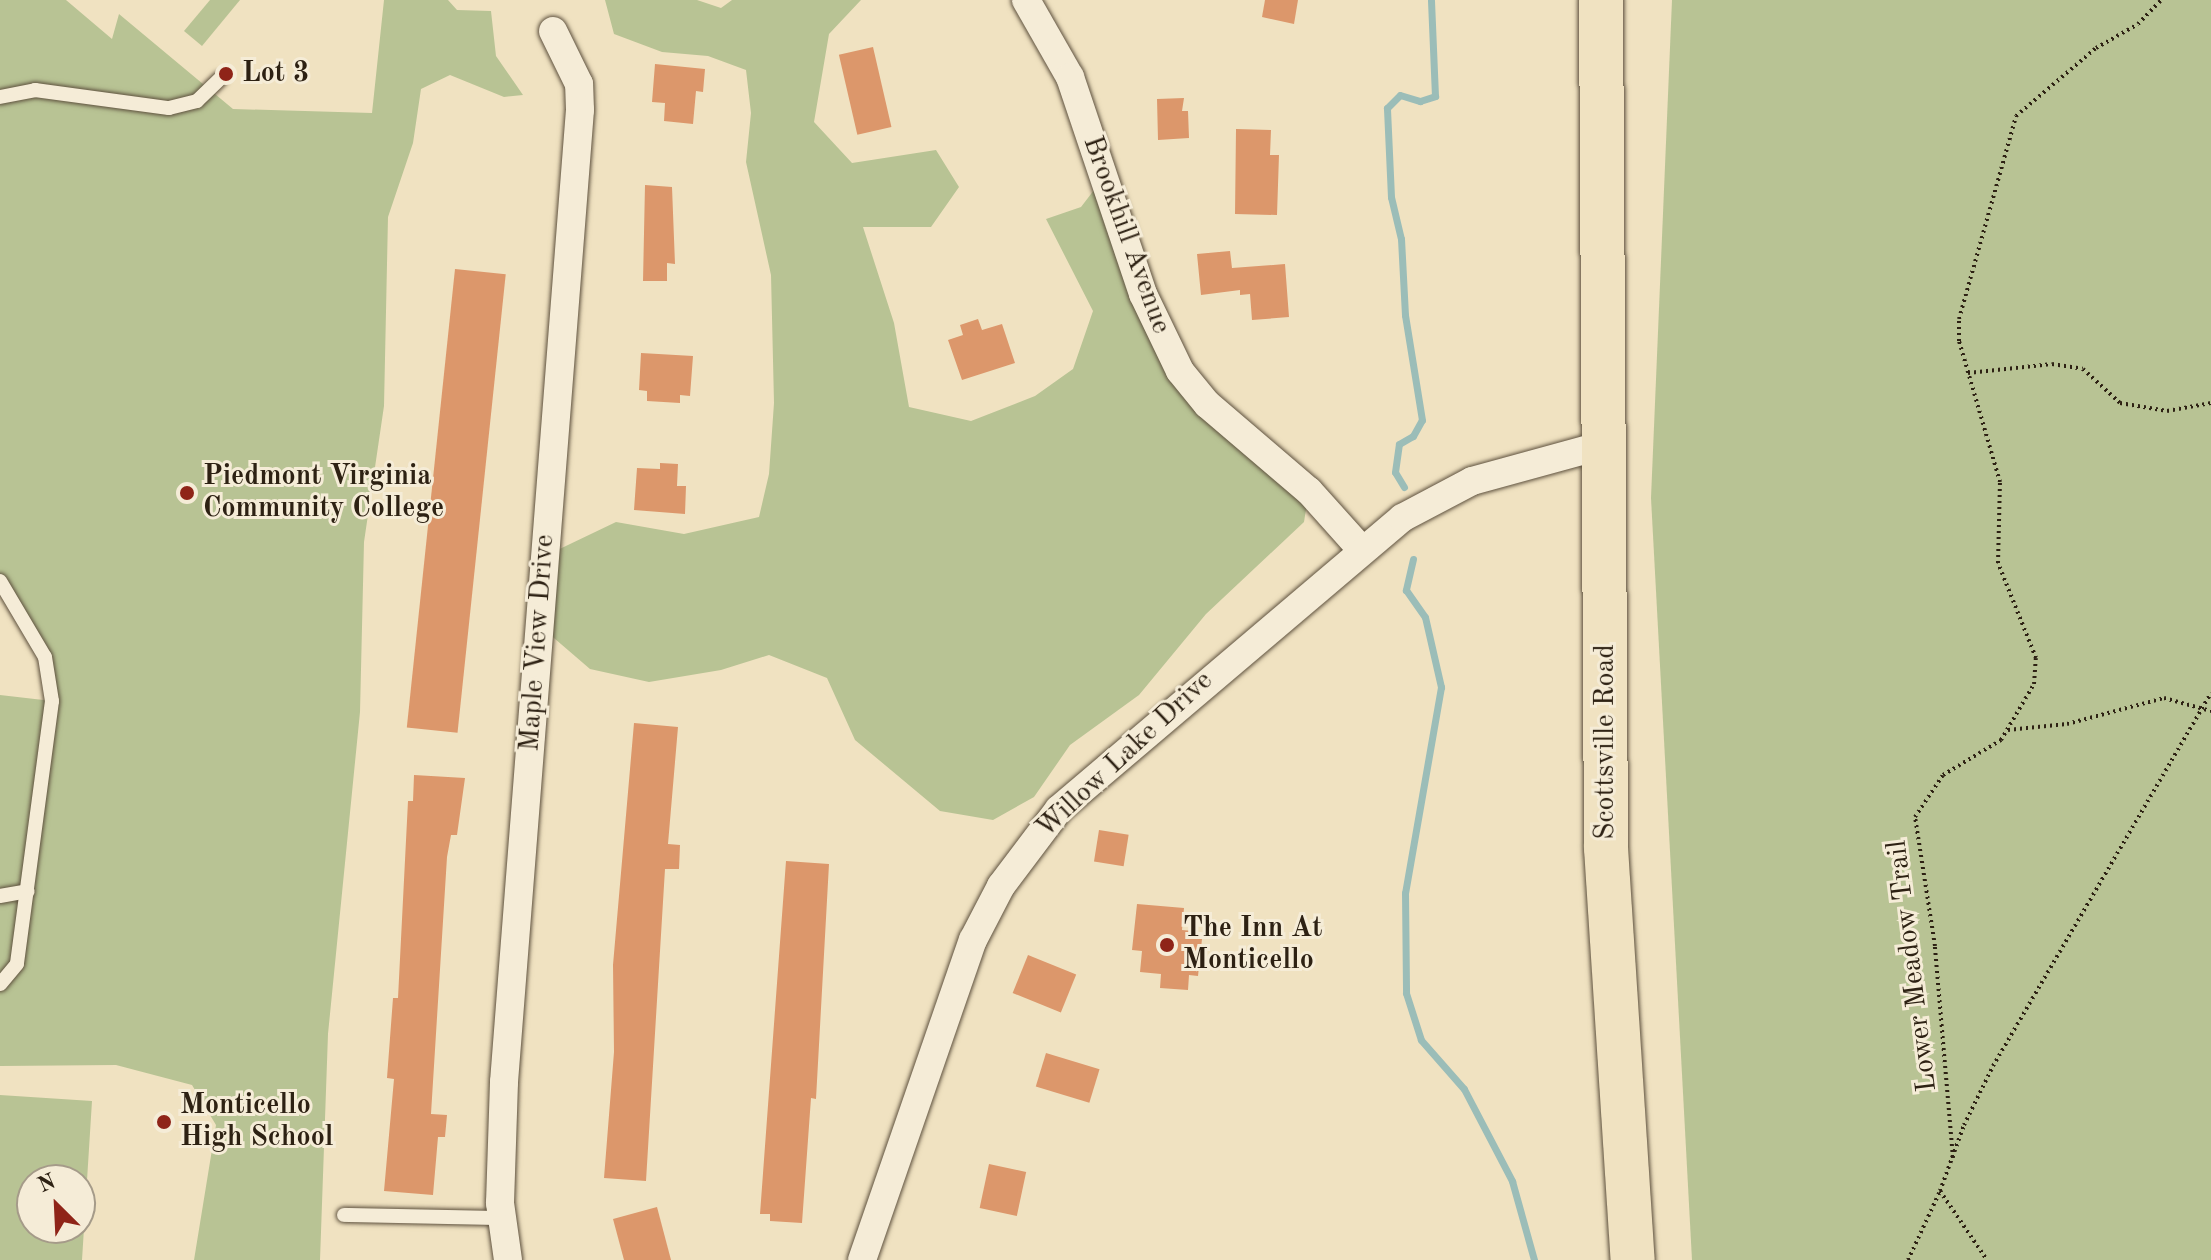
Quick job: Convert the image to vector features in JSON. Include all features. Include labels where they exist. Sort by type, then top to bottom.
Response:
[{"type":"highway","name":"Scottsville Road","points":[[1576,0],[1599,224]]},
{"type":"highway","name":"Scottsville Road","points":[[1601,0],[1599,224],[1604,445],[1606,848],[1633,1260]]},
{"type":"street","name":"Brookhill Avenue","points":[[1026,0],[1070,77],[1143,294],[1180,371],[1207,404],[1309,491],[1361,549]]},
{"type":"street","name":"Maple View Drive","points":[[508,1260],[502,1218],[504,1082],[580,110],[579,84],[553,31]]},
{"type":"street","name":"Willow Lake Drive","points":[[862,1260],[963,962],[1024,850],[1116,756],[1402,518],[1472,481],[1604,445]]},
{"type":"lane","points":[[0,97],[35,90],[169,108],[197,101],[220,79]]},
{"type":"lane","points":[[0,581],[27,619],[51,684],[17,964],[0,984]]},
{"type":"lane","points":[[0,896],[28,891]]},
{"type":"lane","points":[[344,1215],[502,1218]]},
{"type":"path","name":"Lower Meadow Trail","points":[[1953,1158],[1935,946],[1915,817],[1943,775],[2008,730],[2034,684],[2036,658],[1998,563],[2000,482],[1968,373],[1959,319],[2016,116],[2096,48],[2138,24],[2161,0]]},
{"type":"path","points":[[1968,373],[2052,364],[2083,369],[2120,403],[2167,411],[2211,403]]},
{"type":"path","name":"Lower Meadow Trail","points":[[1908,1260],[1993,1066],[2211,693]]},
{"type":"path","points":[[2008,730],[2067,724],[2164,698],[2211,711]]},
{"type":"path","points":[[1940,1191],[1987,1260]]},
{"type":"green space","name":"Piedmont Virginia Community College","points":[[0,0],[66,0],[112,39],[119,14],[233,109],[372,113],[384,0],[448,0],[457,10],[491,11],[496,56],[523,95],[504,97],[450,75],[421,89],[413,143],[388,217],[384,406],[364,542],[360,712],[328,1034],[320,1260],[194,1260],[216,1125],[192,1085],[116,1065],[0,1066],[0,695],[52,701],[51,684],[0,581]]},
{"type":"green space","points":[[210,0],[240,0],[202,46],[184,31]]},
{"type":"green space","points":[[605,0],[697,0],[721,8],[732,0],[861,0],[829,34],[814,122],[852,163],[936,150],[959,187],[931,227],[863,227],[894,323],[909,407],[971,421],[1035,396],[1073,369],[1093,311],[1046,219],[1081,207],[1104,177],[1160,336],[1309,491],[1304,522],[1206,614],[1139,695],[1070,745],[1034,797],[993,820],[940,811],[855,740],[827,678],[769,655],[721,670],[649,682],[590,669],[540,626],[545,556],[616,522],[684,534],[759,517],[769,474],[774,403],[771,275],[746,162],[751,113],[746,70],[708,56],[662,52],[614,34]]},
{"type":"green space","points":[[1672,0],[2211,0],[2211,1260],[1692,1260],[1651,498]]},
{"type":"green space","points":[[0,1095],[92,1101],[88,1164],[16,1164],[16,1244],[83,1244],[82,1260],[0,1260]]},
{"type":"building","points":[[1265,0],[1298,0],[1294,24],[1262,17]]},
{"type":"building","points":[[873,47],[891,127],[857,135],[839,55]]},
{"type":"building","points":[[655,64],[705,69],[703,92],[696,91],[693,124],[664,121],[665,103],[652,102]]},
{"type":"building","points":[[1184,98],[1182,111],[1188,111],[1189,138],[1158,140],[1157,99]]},
{"type":"building","points":[[1236,129],[1271,130],[1270,155],[1279,155],[1277,215],[1235,214]]},
{"type":"building","points":[[645,185],[672,187],[675,264],[667,263],[667,281],[643,281]]},
{"type":"building","points":[[1230,251],[1232,268],[1285,264],[1289,317],[1252,320],[1250,294],[1240,295],[1240,290],[1201,295],[1197,254]]},
{"type":"building","points":[[455,269],[506,274],[458,733],[407,727]]},
{"type":"building","points":[[978,319],[982,330],[1002,324],[1015,363],[962,380],[948,340],[963,335],[960,325]]},
{"type":"building","points":[[641,353],[693,356],[690,396],[680,395],[680,403],[647,401],[647,391],[639,390]]},
{"type":"building","points":[[660,463],[678,464],[677,486],[686,486],[685,514],[634,510],[637,468],[660,469]]},
{"type":"building","points":[[634,723],[678,727],[668,844],[680,845],[679,869],[665,869],[646,1181],[604,1178],[614,1052],[613,965]]},
{"type":"building","points":[[414,775],[465,778],[457,835],[451,835],[447,857],[431,1114],[447,1115],[445,1137],[438,1137],[433,1195],[384,1191],[394,1079],[387,1078],[393,998],[398,998],[408,801],[413,801]]},
{"type":"building","points":[[1099,830],[1129,835],[1124,866],[1094,862]]},
{"type":"building","points":[[786,861],[829,864],[816,1099],[811,1098],[802,1223],[770,1221],[770,1214],[760,1214]]},
{"type":"building","name":"The Inn At Monticello","points":[[1137,904],[1184,908],[1182,930],[1194,931],[1194,938],[1202,939],[1198,976],[1189,975],[1188,990],[1160,988],[1161,974],[1140,972],[1142,951],[1132,950]]},
{"type":"building","points":[[1028,955],[1076,974],[1061,1012],[1013,993]]},
{"type":"building","points":[[1046,1053],[1100,1069],[1089,1103],[1036,1086]]},
{"type":"building","points":[[989,1164],[1026,1172],[1017,1216],[980,1208]]},
{"type":"building","points":[[657,1207],[671,1260],[624,1260],[613,1219]]},
{"type":"waterway","points":[[1404,487],[1395,472],[1399,444],[1413,436],[1422,420],[1405,315],[1401,239],[1391,197],[1387,108],[1400,95],[1420,101],[1435,96],[1431,0]]},
{"type":"waterway","points":[[1413,559],[1406,590],[1425,617],[1441,687],[1405,893],[1406,993],[1421,1040],[1464,1089],[1512,1181],[1534,1260]]},
{"type":"place","name":"Lot 3","points":[[226,74]]},
{"type":"place","name":"Piedmont Virginia Community College","points":[[187,493]]},
{"type":"place","name":"The Inn At Monticello","points":[[1167,945]]},
{"type":"place","name":"Monticello High School","points":[[164,1122]]}]
